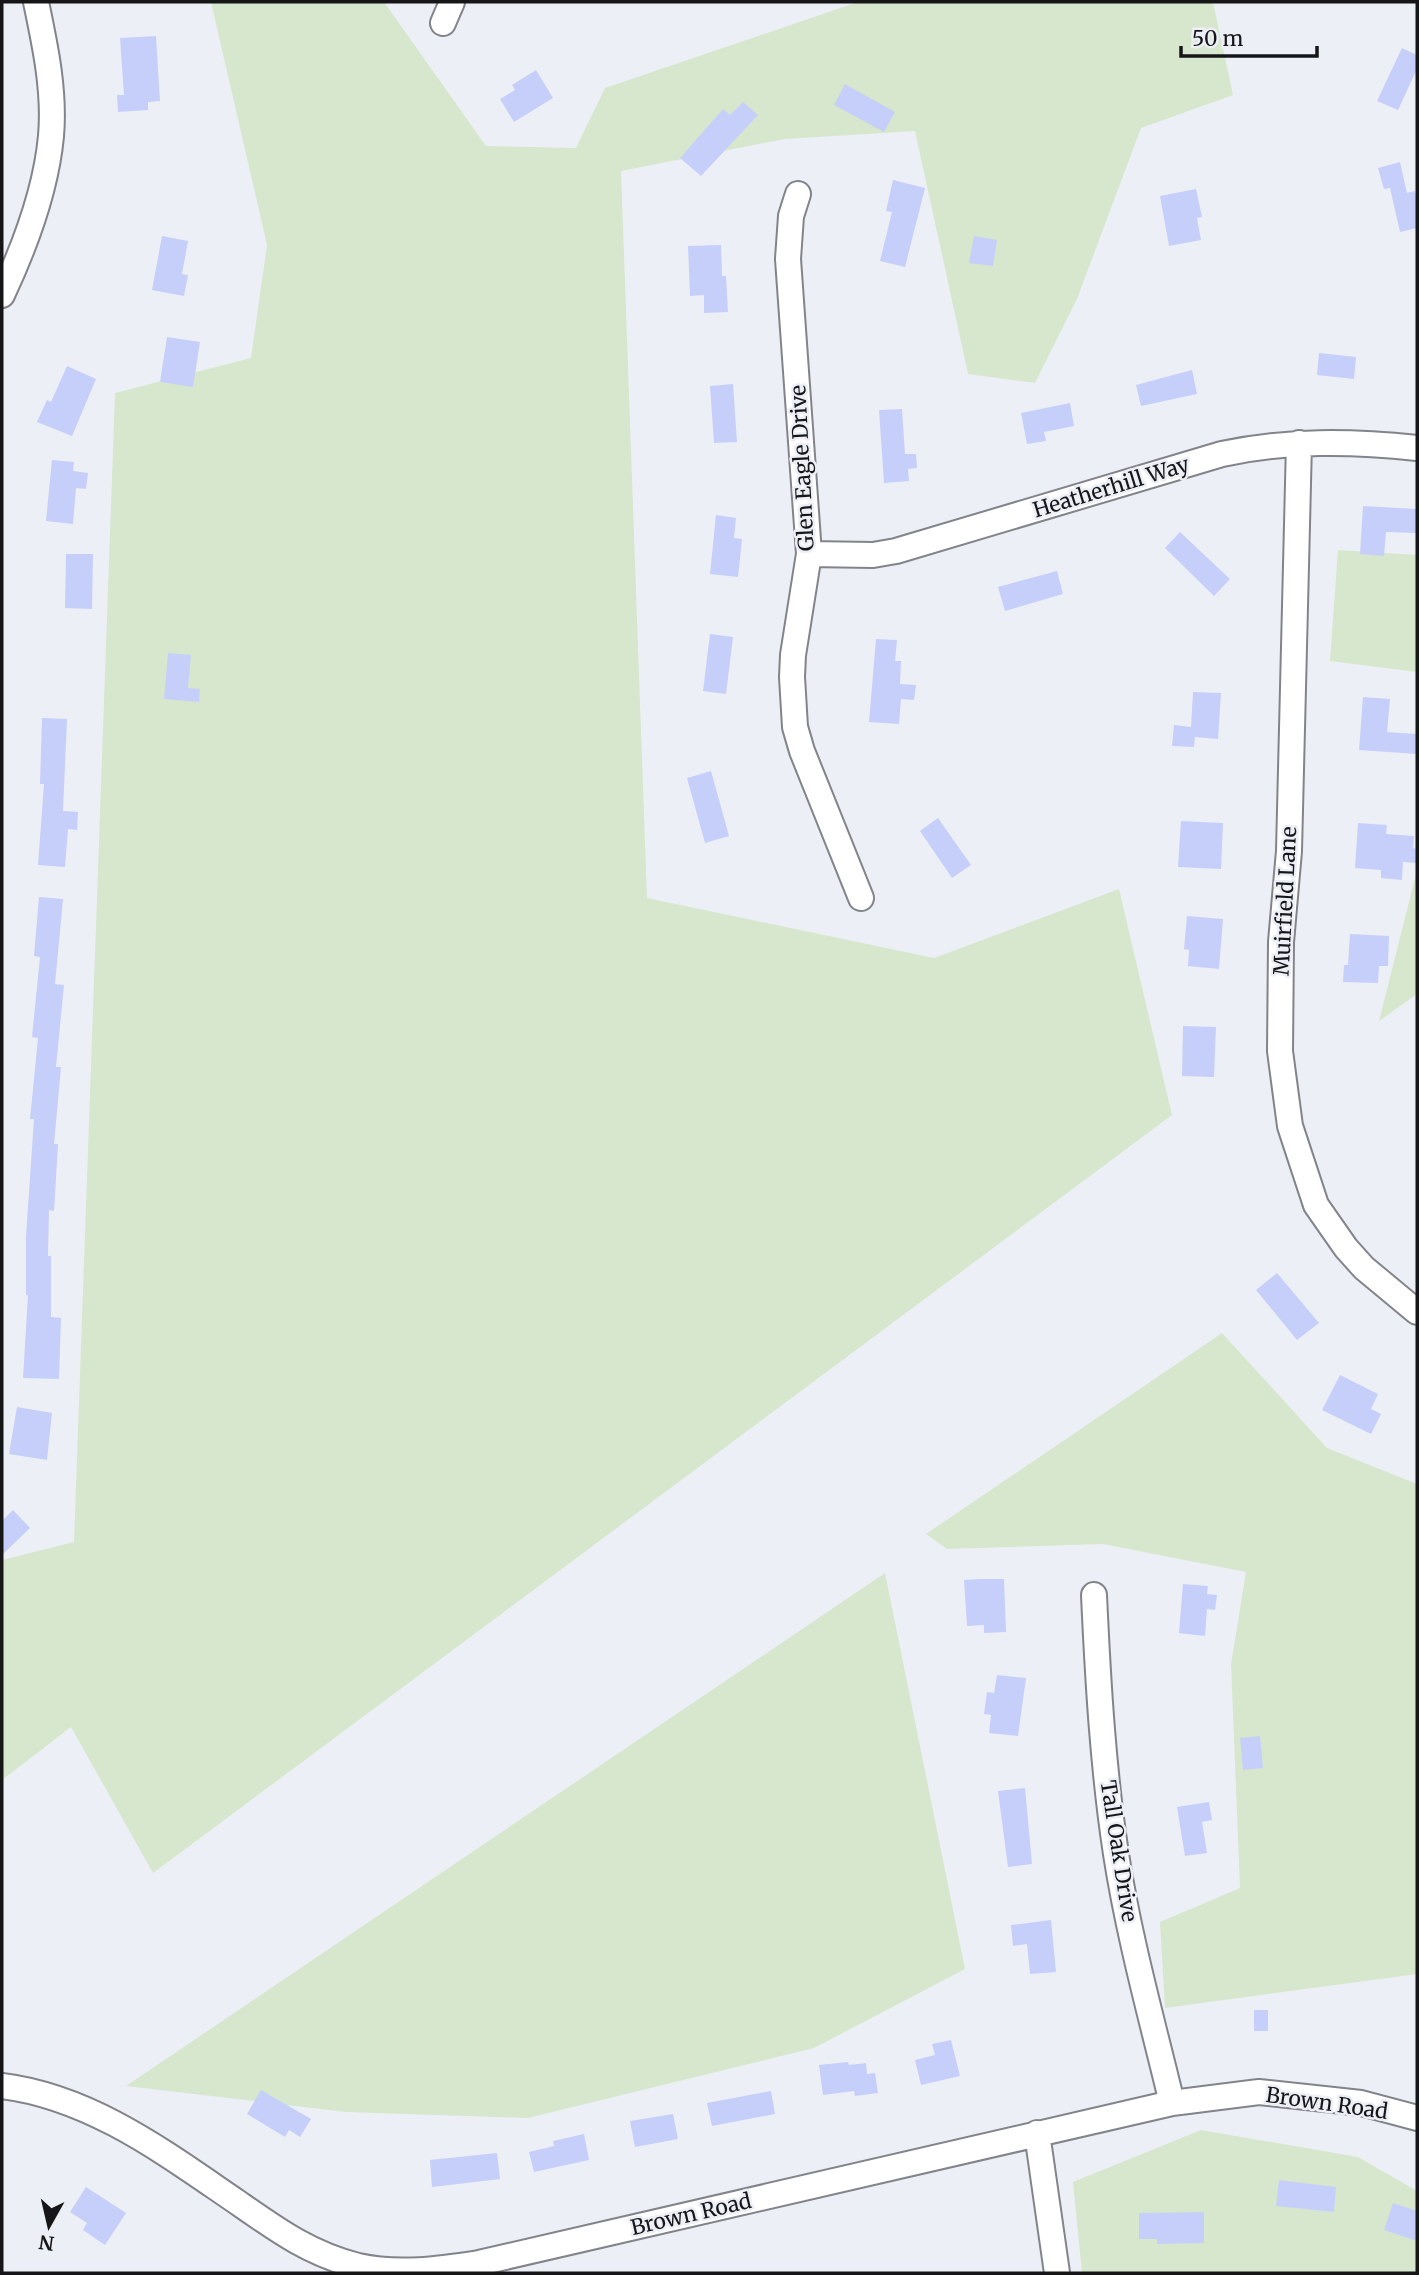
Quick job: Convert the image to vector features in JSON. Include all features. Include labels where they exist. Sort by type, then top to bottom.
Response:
[{"type":"street","points":[[2,295],[20,256],[46,171],[51,134],[48,74],[36,2]]},
{"type":"street","name":"Glen Eagle Drive","points":[[798,194],[791,216],[788,259],[809,554],[793,655],[795,727],[802,751],[861,898]]},
{"type":"street","name":"Heatherhill Way","points":[[809,554],[873,555],[896,551],[1222,454],[1252,448],[1299,443],[1365,442],[1417,448]]},
{"type":"street","name":"Muirfield Lane","points":[[1299,443],[1289,851],[1281,956],[1280,1051],[1288,1114],[1316,1205],[1346,1248],[1364,1268],[1417,1312]]},
{"type":"street","name":"Tall Oak Drive","points":[[1094,1595],[1100,1714],[1116,1855],[1172,2103]]},
{"type":"street","name":"Brown Road","points":[[2,2086],[79,2106],[121,2126],[296,2243],[359,2266],[385,2271],[415,2272],[479,2263],[1172,2103],[1259,2092],[1360,2103],[1417,2118]]},
{"type":"street","points":[[1037,2133],[1057,2273]]},
{"type":"green space","points":[[211,2],[384,2],[486,146],[576,148],[605,88],[858,2],[1213,2],[1233,95],[1141,128],[1077,299],[1035,383],[968,374],[915,131],[785,139],[621,171],[647,898],[934,958],[1119,889],[1172,1115],[153,1873],[71,1727],[2,1780],[2,1560],[74,1542],[115,393],[251,358],[267,245]]},
{"type":"green space","points":[[1338,550],[1417,555],[1417,672],[1330,661]]},
{"type":"green space","points":[[1417,870],[1417,994],[1379,1021]]},
{"type":"green space","points":[[1222,1333],[1327,1448],[1417,1484],[1417,1974],[1165,2008],[1160,1922],[1240,1888],[1231,1664],[1246,1572],[1103,1544],[947,1549],[926,1534]]},
{"type":"green space","points":[[885,1573],[965,1969],[814,2048],[528,2118],[346,2112],[126,2086]]},
{"type":"green space","points":[[1201,2130],[1358,2157],[1417,2191],[1417,2273],[1082,2273],[1073,2182]]},
{"type":"building","points":[[156,36],[160,101],[148,102],[148,110],[118,112],[117,95],[124,95],[120,38]]},
{"type":"building","points":[[1402,48],[1417,55],[1417,69],[1398,110],[1377,101]]},
{"type":"building","points":[[536,70],[553,98],[514,122],[500,99],[515,90],[512,85]]},
{"type":"building","points":[[845,84],[895,112],[884,132],[834,105]]},
{"type":"building","points":[[743,102],[758,115],[701,176],[680,158],[723,109],[730,115]]},
{"type":"building","points":[[1400,162],[1407,193],[1415,191],[1417,228],[1400,232],[1390,188],[1384,189],[1378,168]]},
{"type":"building","points":[[893,180],[925,188],[905,267],[880,261],[892,212],[886,211]]},
{"type":"building","points":[[1196,189],[1202,217],[1197,218],[1201,240],[1169,246],[1160,196]]},
{"type":"building","points":[[162,236],[188,241],[182,274],[188,275],[184,296],[152,290]]},
{"type":"building","points":[[974,236],[997,240],[993,266],[969,263]]},
{"type":"building","points":[[721,245],[722,276],[726,276],[728,312],[704,313],[704,295],[690,296],[688,246]]},
{"type":"building","points":[[167,337],[200,342],[193,387],[160,382]]},
{"type":"building","points":[[1319,353],[1356,357],[1354,379],[1317,375]]},
{"type":"building","points":[[67,366],[96,379],[72,436],[37,422],[47,400],[51,402]]},
{"type":"building","points":[[1192,370],[1197,394],[1141,406],[1136,385]]},
{"type":"building","points":[[733,384],[737,442],[714,443],[710,386]]},
{"type":"building","points":[[1070,403],[1074,426],[1044,432],[1046,441],[1027,444],[1021,413]]},
{"type":"building","points":[[902,409],[905,454],[916,454],[917,468],[908,469],[909,481],[884,483],[879,410]]},
{"type":"building","points":[[52,460],[74,462],[73,471],[88,473],[86,489],[76,488],[73,524],[46,521]]},
{"type":"building","points":[[1363,506],[1417,509],[1417,533],[1386,532],[1384,556],[1360,554]]},
{"type":"building","points":[[716,515],[736,518],[734,538],[742,539],[738,577],[710,574]]},
{"type":"building","points":[[1180,532],[1230,579],[1214,596],[1165,548]]},
{"type":"building","points":[[66,554],[93,554],[92,609],[65,608]]},
{"type":"building","points":[[1057,571],[1063,594],[1005,611],[998,587]]},
{"type":"building","points":[[710,634],[733,637],[726,694],[703,691]]},
{"type":"building","points":[[876,639],[897,640],[895,661],[901,661],[900,684],[916,685],[914,700],[901,699],[899,724],[869,722]]},
{"type":"building","points":[[168,653],[191,655],[188,688],[200,689],[199,702],[164,699]]},
{"type":"building","points":[[1193,692],[1221,693],[1218,739],[1195,737],[1194,747],[1172,746],[1174,725],[1191,727]]},
{"type":"building","points":[[1363,697],[1390,699],[1387,732],[1417,734],[1417,754],[1359,750]]},
{"type":"building","points":[[42,718],[67,719],[63,811],[78,812],[77,830],[68,829],[65,867],[38,865],[44,784],[40,784]]},
{"type":"building","points":[[711,771],[729,836],[705,843],[687,778]]},
{"type":"building","points":[[938,818],[971,865],[952,878],[920,831]]},
{"type":"building","points":[[1181,821],[1223,823],[1221,869],[1178,867]]},
{"type":"building","points":[[1358,823],[1387,825],[1386,834],[1414,836],[1413,848],[1417,849],[1417,863],[1403,862],[1402,880],[1381,878],[1381,870],[1355,868]]},
{"type":"building","points":[[39,897],[63,899],[55,984],[64,985],[56,1067],[61,1067],[54,1144],[58,1144],[54,1211],[49,1210],[48,1256],[51,1256],[51,1317],[61,1318],[59,1379],[23,1378],[28,1295],[26,1236],[34,1119],[30,1119],[38,1038],[32,1037],[40,957],[34,956]]},
{"type":"building","points":[[1187,916],[1223,919],[1219,969],[1188,966],[1189,950],[1184,949]]},
{"type":"building","points":[[1350,934],[1389,936],[1388,966],[1379,966],[1378,983],[1343,982],[1344,965],[1348,965]]},
{"type":"building","points":[[1183,1026],[1216,1027],[1214,1077],[1182,1076]]},
{"type":"building","points":[[1277,1273],[1319,1323],[1297,1340],[1256,1290]]},
{"type":"building","points":[[1340,1375],[1378,1394],[1371,1409],[1381,1414],[1371,1434],[1322,1410]]},
{"type":"building","points":[[17,1407],[52,1413],[47,1460],[9,1454]]},
{"type":"building","points":[[13,1510],[30,1528],[2,1555],[2,1521]]},
{"type":"building","points":[[1004,1579],[1006,1632],[984,1633],[984,1625],[967,1626],[964,1580]]},
{"type":"building","points":[[1183,1584],[1208,1586],[1207,1594],[1217,1595],[1215,1610],[1207,1609],[1205,1636],[1179,1633]]},
{"type":"building","points":[[997,1675],[1026,1678],[1018,1736],[989,1733],[991,1715],[984,1714],[987,1692],[994,1693]]},
{"type":"building","points":[[1260,1736],[1263,1768],[1243,1770],[1240,1738]]},
{"type":"building","points":[[1025,1788],[1032,1864],[1008,1867],[998,1791]]},
{"type":"building","points":[[1209,1802],[1212,1820],[1202,1822],[1207,1853],[1185,1856],[1177,1807]]},
{"type":"building","points":[[1051,1920],[1056,1972],[1030,1974],[1027,1944],[1013,1946],[1011,1925]]},
{"type":"building","points":[[1254,2010],[1268,2010],[1268,2031],[1254,2031]]},
{"type":"building","points":[[951,2040],[960,2076],[921,2085],[915,2060],[935,2055],[932,2044]]},
{"type":"building","points":[[848,2062],[849,2065],[866,2063],[867,2074],[875,2073],[878,2093],[855,2096],[854,2091],[823,2095],[819,2065]]},
{"type":"building","points":[[261,2090],[311,2119],[300,2137],[289,2130],[285,2137],[247,2114]]},
{"type":"building","points":[[771,2091],[775,2114],[712,2126],[707,2103]]},
{"type":"building","points":[[673,2114],[678,2139],[635,2147],[630,2121]]},
{"type":"building","points":[[584,2134],[589,2160],[534,2172],[529,2152],[554,2146],[553,2141]]},
{"type":"building","points":[[497,2153],[500,2179],[432,2187],[430,2160]]},
{"type":"building","points":[[1279,2180],[1336,2187],[1334,2212],[1276,2206]]},
{"type":"building","points":[[86,2187],[126,2213],[105,2245],[83,2230],[87,2223],[70,2212]]},
{"type":"building","points":[[1393,2203],[1417,2211],[1417,2241],[1384,2230]]},
{"type":"building","points":[[1204,2212],[1204,2243],[1157,2244],[1157,2239],[1139,2239],[1139,2213]]}]
